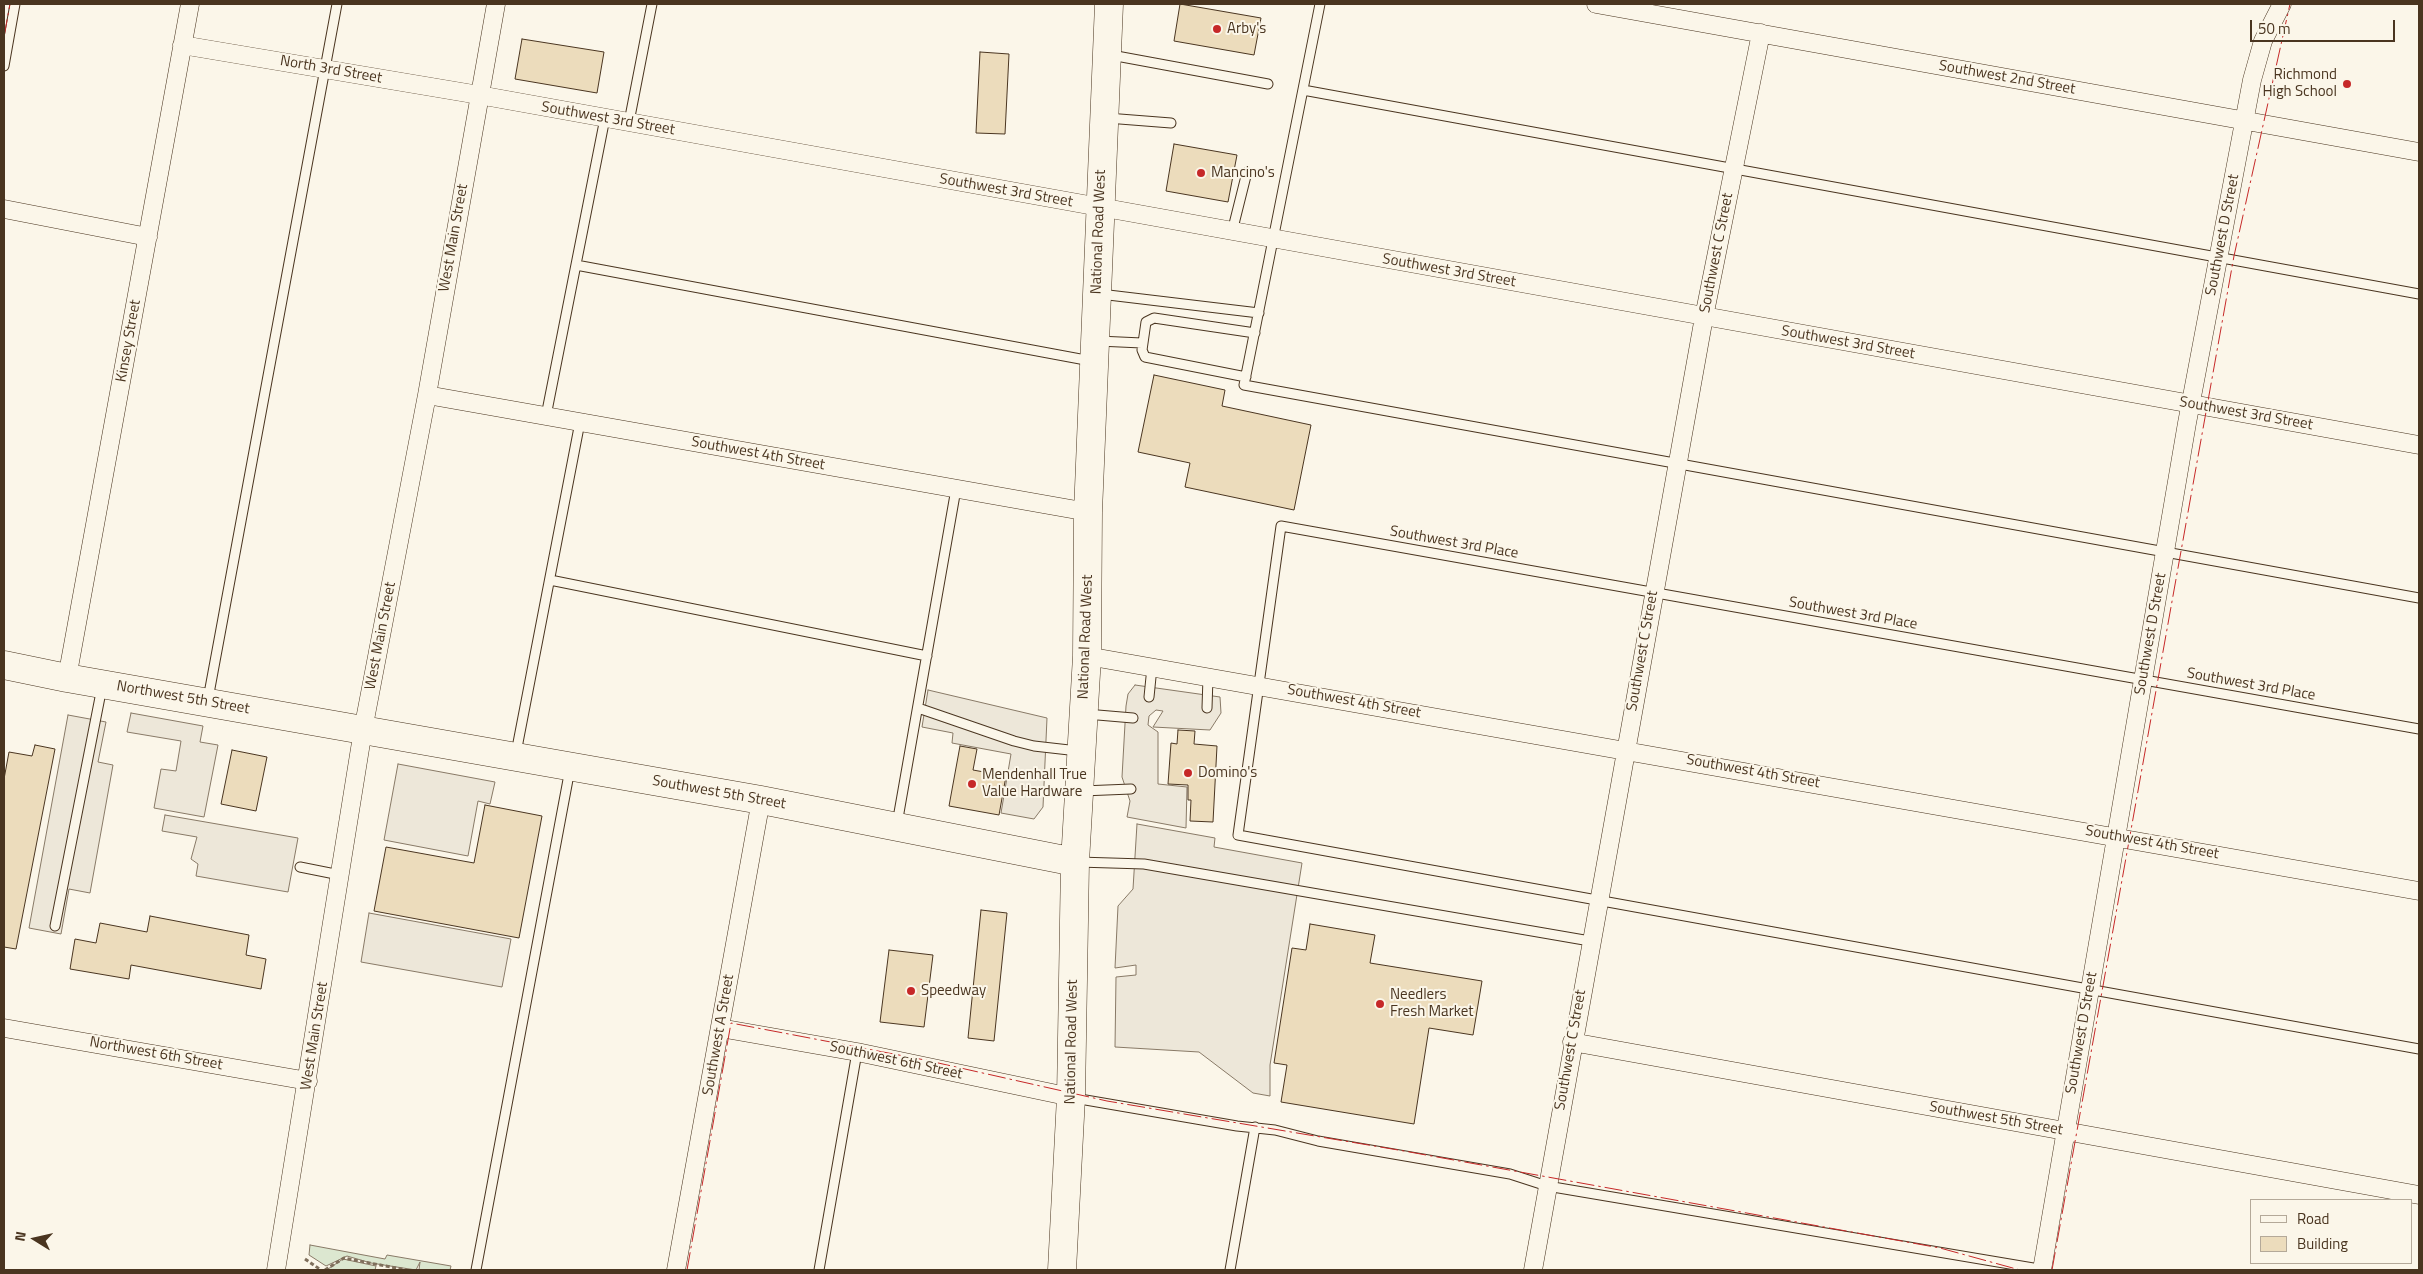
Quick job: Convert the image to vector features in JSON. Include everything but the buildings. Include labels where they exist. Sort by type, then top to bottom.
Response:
[{"type":"main road","name":"National Road West","points":[[1062,1270],[1071,1097],[1075,862],[1087,656],[1088,512],[1109,4]]},
{"type":"main road","name":"Northwest 5th Street","points":[[4,665],[67,678],[363,730]]},
{"type":"main road","name":"Southwest 5th Street","points":[[363,730],[761,800],[1075,862]]},
{"type":"street","name":"Kinsey Street","points":[[67,678],[190,4]]},
{"type":"street","name":"West Main Street","points":[[276,1270],[308,1081],[363,730],[427,395],[496,4]]},
{"type":"street","name":"Southwest 2nd Street","points":[[1596,4],[2419,152]]},
{"type":"street","name":"Southwest D Street","points":[[2044,1270],[2065,1132],[2191,404],[2256,61],[2282,4]]},
{"type":"street","name":"Southwest C Street","points":[[1533,1270],[1590,941],[1677,463],[1761,33]]},
{"type":"street","name":"North 3rd Street","points":[[182,46],[479,95]]},
{"type":"street","name":"Southwest 3rd Street","points":[[479,95],[1704,318],[2419,445]]},
{"type":"street","points":[[4,209],[148,237]]},
{"type":"street","name":"Southwest 4th Street","points":[[427,395],[1088,512]]},
{"type":"street","name":"Southwest 4th Street","points":[[1087,656],[1625,749],[2419,891]]},
{"type":"street","name":"Southwest A Street","points":[[676,1270],[761,800]]},
{"type":"street","name":"Northwest 6th Street","points":[[4,1028],[308,1081]]},
{"type":"street","name":"Southwest 6th Street","points":[[720,1028],[857,1052],[1071,1097]]},
{"type":"street","name":"Southwest 5th Street","points":[[1572,1042],[2419,1195]]},
{"type":"lane","points":[[4,66],[15,4]]},
{"type":"lane","points":[[207,702],[337,4]]},
{"type":"lane","points":[[629,122],[652,4]]},
{"type":"lane","points":[[1320,4],[1244,384],[2419,598]]},
{"type":"lane","points":[[1107,54],[1268,84]]},
{"type":"lane","points":[[1303,90],[2419,294]]},
{"type":"lane","points":[[546,416],[605,118]]},
{"type":"lane","points":[[1104,118],[1172,123]]},
{"type":"lane","points":[[1232,232],[1247,172]]},
{"type":"lane","points":[[576,266],[1095,351],[1142,343]]},
{"type":"lane","points":[[1097,294],[1258,313]]},
{"type":"lane","points":[[1246,377],[1149,359],[1143,354],[1142,343],[1146,322],[1151,318],[1255,333]]},
{"type":"lane","points":[[516,757],[580,422]]},
{"type":"lane","points":[[897,827],[956,489]]},
{"type":"lane","name":"Southwest 3rd Place","points":[[1259,685],[1281,526],[2419,729]]},
{"type":"lane","points":[[550,580],[927,656]]},
{"type":"lane","points":[[1149,697],[1152,667]]},
{"type":"lane","points":[[1208,677],[1208,708]]},
{"type":"lane","points":[[55,926],[102,684]]},
{"type":"lane","points":[[1259,685],[1238,835],[2419,1049]]},
{"type":"lane","points":[[918,708],[1014,741],[1034,746],[1081,751]]},
{"type":"lane","points":[[1083,714],[1133,718]]},
{"type":"lane","points":[[476,1270],[570,767]]},
{"type":"lane","points":[[1079,791],[1131,789]]},
{"type":"lane","points":[[1075,862],[1144,864],[1590,941]]},
{"type":"lane","points":[[300,867],[340,875]]},
{"type":"lane","points":[[818,1270],[857,1052]]},
{"type":"lane","points":[[1071,1097],[1237,1126],[1255,1127],[1318,1141],[1510,1174],[1547,1186],[2044,1270]]},
{"type":"lane","points":[[1230,1270],[1255,1127]]},
{"type":"path","points":[[305,1259],[323,1270],[344,1258],[406,1270]]},
{"type":"green space","points":[[310,1245],[385,1259],[387,1255],[451,1266],[450,1270],[419,1270],[420,1262],[416,1270],[371,1263],[347,1256],[326,1266],[309,1255]]},
{"type":"green space","points":[[343,1259],[376,1266],[375,1270],[328,1269]]},
{"type":"shaded area","points":[[1135,685],[1220,697],[1221,713],[1210,730],[1153,727],[1163,711],[1156,710],[1149,716],[1148,725],[1158,732],[1158,784],[1187,787],[1186,828],[1127,817],[1130,801],[1122,777],[1126,706],[1128,694]]},
{"type":"shaded area","points":[[928,690],[1047,718],[1043,807],[1034,819],[1001,813],[1011,754],[952,743],[953,733],[922,727]]},
{"type":"shaded area","points":[[131,713],[203,726],[200,742],[218,745],[204,817],[154,808],[161,769],[176,771],[181,741],[127,732]]},
{"type":"shaded area","points":[[68,715],[106,722],[98,762],[113,765],[90,893],[69,889],[61,934],[29,928]]},
{"type":"shaded area","points":[[398,764],[495,782],[490,804],[478,801],[468,856],[384,840]]},
{"type":"shaded area","points":[[165,815],[298,838],[288,892],[196,876],[198,864],[191,859],[197,837],[162,831]]},
{"type":"shaded area","points":[[1137,824],[1215,838],[1214,847],[1302,863],[1270,1065],[1270,1096],[1253,1093],[1199,1052],[1115,1047],[1116,977],[1136,975],[1136,965],[1115,968],[1118,906],[1133,889]]},
{"type":"shaded area","points":[[369,913],[511,939],[502,987],[361,962]]},
{"type":"power","points":[[4,37],[10,4]]},
{"type":"power","points":[[2052,1270],[2234,256],[2290,4]]},
{"type":"power","points":[[687,1270],[731,1023],[925,1060],[1107,1101],[1404,1151],[1940,1248],[2020,1270]]},
{"type":"place","name":"Arby's","points":[[1217,29]]},
{"type":"place","name":"Richmond High School","points":[[2347,84]]},
{"type":"place","name":"Mancino's","points":[[1201,173]]},
{"type":"place","name":"Domino's","points":[[1188,773]]},
{"type":"place","name":"Mendenhall True Value Hardware","points":[[972,784]]},
{"type":"place","name":"Speedway","points":[[911,991]]},
{"type":"place","name":"Needlers Fresh Market","points":[[1380,1004]]}]
